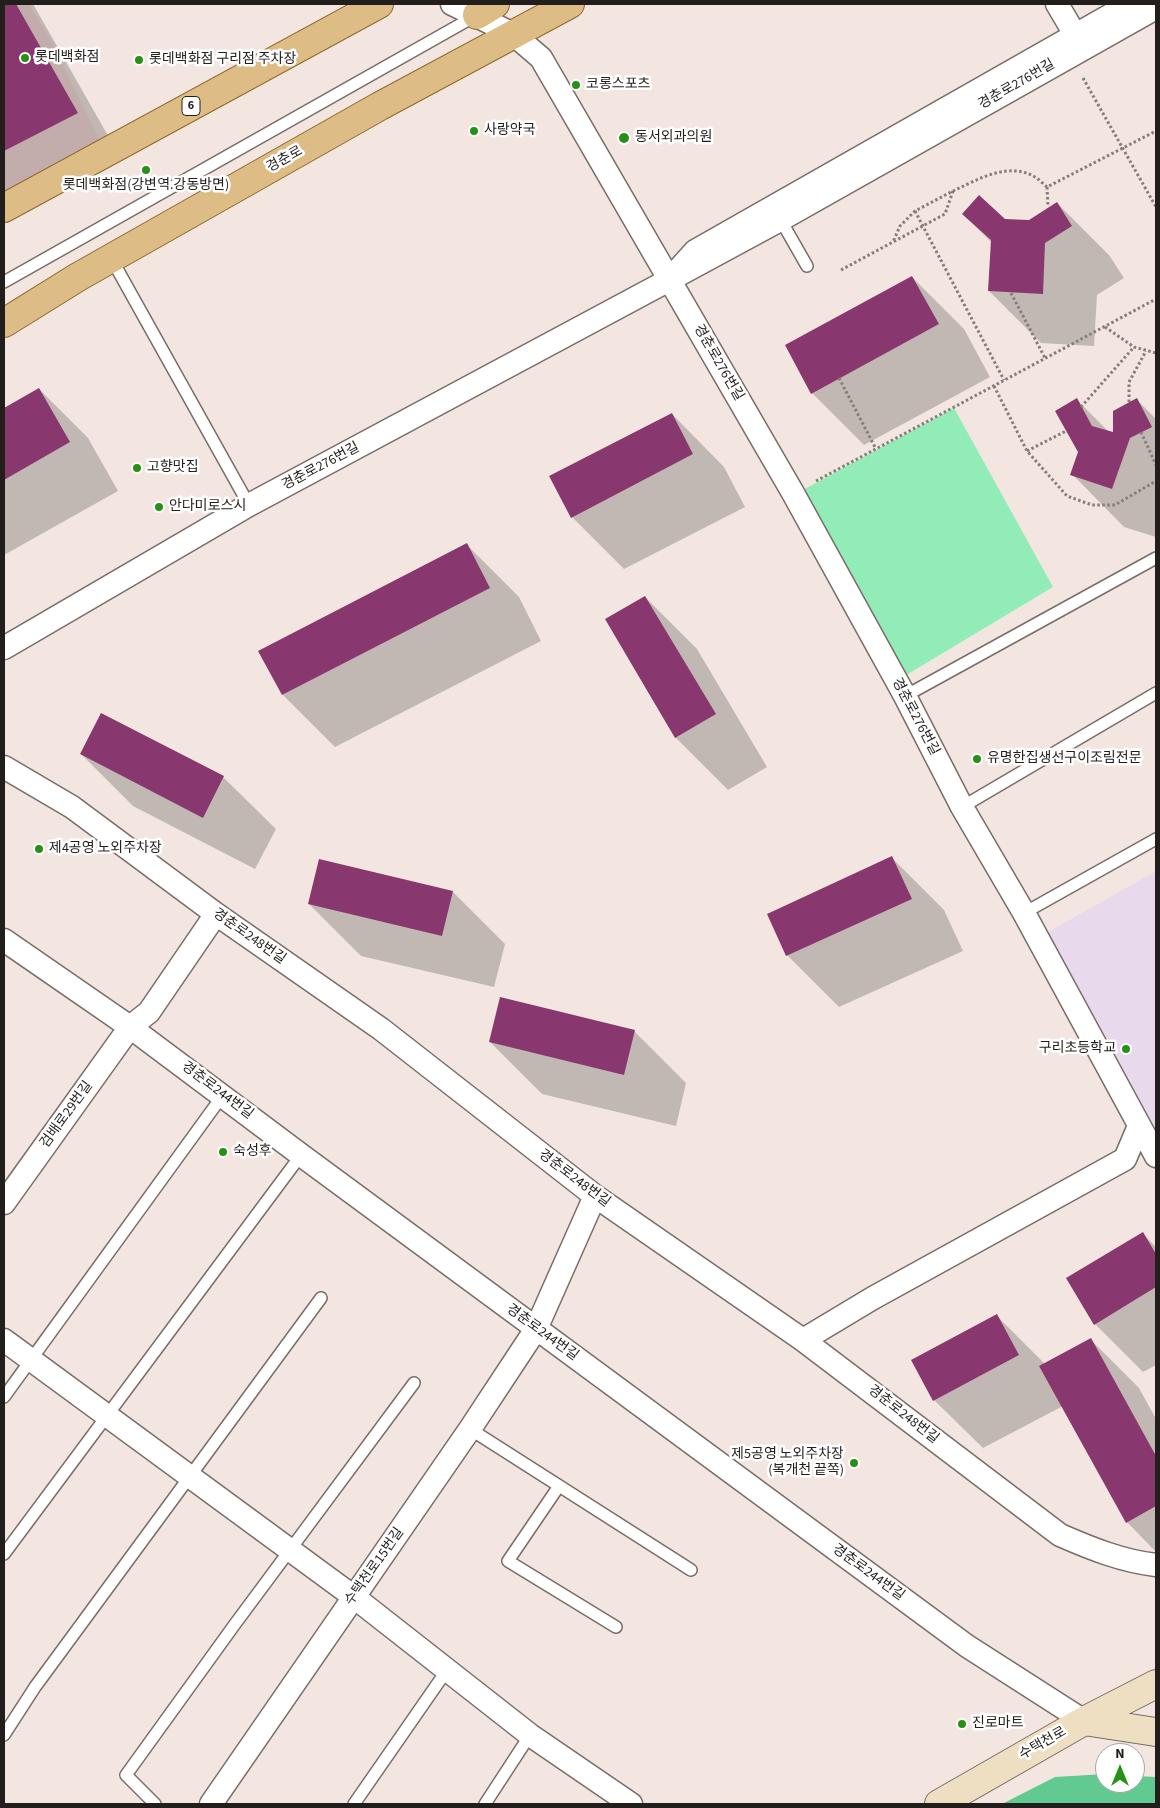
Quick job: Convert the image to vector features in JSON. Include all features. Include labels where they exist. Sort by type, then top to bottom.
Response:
[{"type":"main road","name":"6","points":[[4,208],[379,4]]},
{"type":"main road","name":"경춘로","points":[[4,323],[78,277],[372,110],[570,4]]},
{"type":"street","name":"경춘로276번길","points":[[452,4],[486,9],[541,58],[793,493],[905,696],[962,808],[1024,913],[1156,1156]]},
{"type":"street","points":[[1057,4],[1080,41]]},
{"type":"street","name":"경춘로276번길","points":[[1080,41],[1130,4]]},
{"type":"street","name":"경춘로276번길","points":[[4,648],[249,506],[669,280],[695,251],[777,214],[1080,41],[1156,8]]},
{"type":"street","name":"경춘로248번길","points":[[4,767],[72,807],[216,914],[381,1029],[595,1196],[804,1340],[1060,1535],[1101,1553],[1156,1566]]},
{"type":"street","name":"검배로29번길","points":[[4,1203],[130,1027],[149,1012],[216,914]]},
{"type":"street","name":"경춘로244번길","points":[[4,940],[130,1027],[223,1095],[301,1155],[967,1646],[1084,1721]]},
{"type":"street","points":[[804,1340],[873,1298],[1125,1159],[1140,1126]]},
{"type":"street","name":"수택천로15번길","points":[[211,1804],[470,1429],[536,1329],[595,1196]]},
{"type":"street","points":[[4,1340],[354,1597],[530,1735],[631,1804]]},
{"type":"street","name":"수택천로","points":[[939,1804],[1084,1721],[1156,1684]]},
{"type":"street","points":[[1084,1721],[1156,1732]]},
{"type":"lane","points":[[4,282],[486,9]]},
{"type":"lane","points":[[777,214],[807,266]]},
{"type":"lane","points":[[111,258],[249,506]]},
{"type":"lane","points":[[4,312],[78,277]]},
{"type":"lane","points":[[905,696],[1156,558]]},
{"type":"lane","points":[[962,808],[1156,693]]},
{"type":"lane","points":[[1024,913],[1156,839]]},
{"type":"lane","points":[[4,1396],[223,1095]]},
{"type":"lane","points":[[4,1554],[301,1155]]},
{"type":"lane","points":[[4,1735],[35,1687],[321,1298]]},
{"type":"lane","points":[[155,1804],[126,1775],[414,1383]]},
{"type":"lane","points":[[470,1429],[691,1570]]},
{"type":"lane","points":[[559,1486],[508,1561],[616,1627]]},
{"type":"lane","points":[[354,1804],[447,1670]]},
{"type":"lane","points":[[485,1804],[530,1735]]},
{"type":"path","points":[[1080,41],[1081,74],[1156,207]]},
{"type":"path","points":[[1047,187],[1156,131]]},
{"type":"path","points":[[893,242],[900,226],[915,211],[997,171],[1018,171],[1034,176],[1047,187],[1048,207]]},
{"type":"path","points":[[841,270],[945,214],[953,191]]},
{"type":"path","points":[[915,211],[1004,380]]},
{"type":"path","points":[[1011,293],[1045,358]]},
{"type":"path","points":[[793,493],[1156,299]]},
{"type":"path","points":[[1105,327],[1134,347],[1156,354]]},
{"type":"path","points":[[1081,407],[1134,347]]},
{"type":"path","points":[[1129,402],[1129,382],[1146,351]]},
{"type":"path","points":[[839,378],[876,449]]},
{"type":"path","points":[[994,386],[1027,451],[1067,496],[1092,506],[1115,505],[1156,481]]},
{"type":"path","points":[[1027,451],[1066,431]]},
{"type":"path","points":[[1141,432],[1156,465]]},
{"type":"shaded area","points":[[4,4],[29,4],[52,42],[99,139],[4,191]]},
{"type":"shaded area","name":"구리초등학교","points":[[1156,871],[1156,1159],[1036,939]]},
{"type":"green space","points":[[954,408],[1053,587],[898,680],[790,497]]},
{"type":"green space","points":[[1095,1775],[1095,1793],[1145,1793],[1145,1776],[1156,1777],[1156,1804],[1002,1804],[1055,1777]]},
{"type":"building","name":"롯데백화점","points":[[4,4],[16,4],[78,113],[4,151]]},
{"type":"building","points":[[979,195],[1005,219],[1029,220],[1057,202],[1072,226],[1045,243],[1043,294],[988,291],[991,240],[962,214]]},
{"type":"building","points":[[912,276],[939,324],[811,394],[785,345]]},
{"type":"building","points":[[39,388],[70,442],[4,480],[4,408]]},
{"type":"building","points":[[1077,398],[1092,426],[1113,432],[1113,411],[1137,398],[1152,427],[1130,438],[1112,489],[1070,475],[1078,452],[1055,411]]},
{"type":"building","points":[[672,413],[693,454],[571,518],[549,476]]},
{"type":"building","points":[[467,543],[490,588],[282,695],[258,651]]},
{"type":"building","points":[[645,596],[716,714],[675,738],[605,619]]},
{"type":"building","points":[[101,713],[224,776],[203,818],[80,754]]},
{"type":"building","points":[[892,856],[912,899],[786,956],[767,914]]},
{"type":"building","points":[[319,859],[453,891],[442,936],[308,904]]},
{"type":"building","points":[[500,997],[635,1030],[624,1075],[489,1042]]},
{"type":"building","points":[[1143,1232],[1156,1254],[1156,1287],[1094,1325],[1066,1278]]},
{"type":"building","points":[[997,1314],[1019,1355],[933,1401],[911,1360]]},
{"type":"building","points":[[1091,1338],[1156,1456],[1156,1506],[1126,1523],[1039,1366]]},
{"type":"place","name":"롯데백화점","points":[[25,58]]},
{"type":"place","name":"롯데백화점 구리점 주차장","points":[[139,60]]},
{"type":"place","name":"코롱스포츠","points":[[576,85]]},
{"type":"place","name":"사랑약국","points":[[474,131]]},
{"type":"place","name":"동서외과의원","points":[[624,138]]},
{"type":"place","name":"롯데백화점(강변역.강동방면)","points":[[146,170]]},
{"type":"place","name":"고향맛집","points":[[137,468]]},
{"type":"place","name":"안다미로스시","points":[[159,507]]},
{"type":"place","name":"유명한집생선구이조림전문","points":[[977,759]]},
{"type":"place","name":"제4공영 노외주차장","points":[[39,849]]},
{"type":"place","name":"구리초등학교","points":[[1126,1049]]},
{"type":"place","name":"숙성후","points":[[223,1152]]},
{"type":"place","name":"제5공영 노외주차장 (복개천 끝쪽)","points":[[854,1463]]},
{"type":"place","name":"진로마트","points":[[962,1724]]}]
